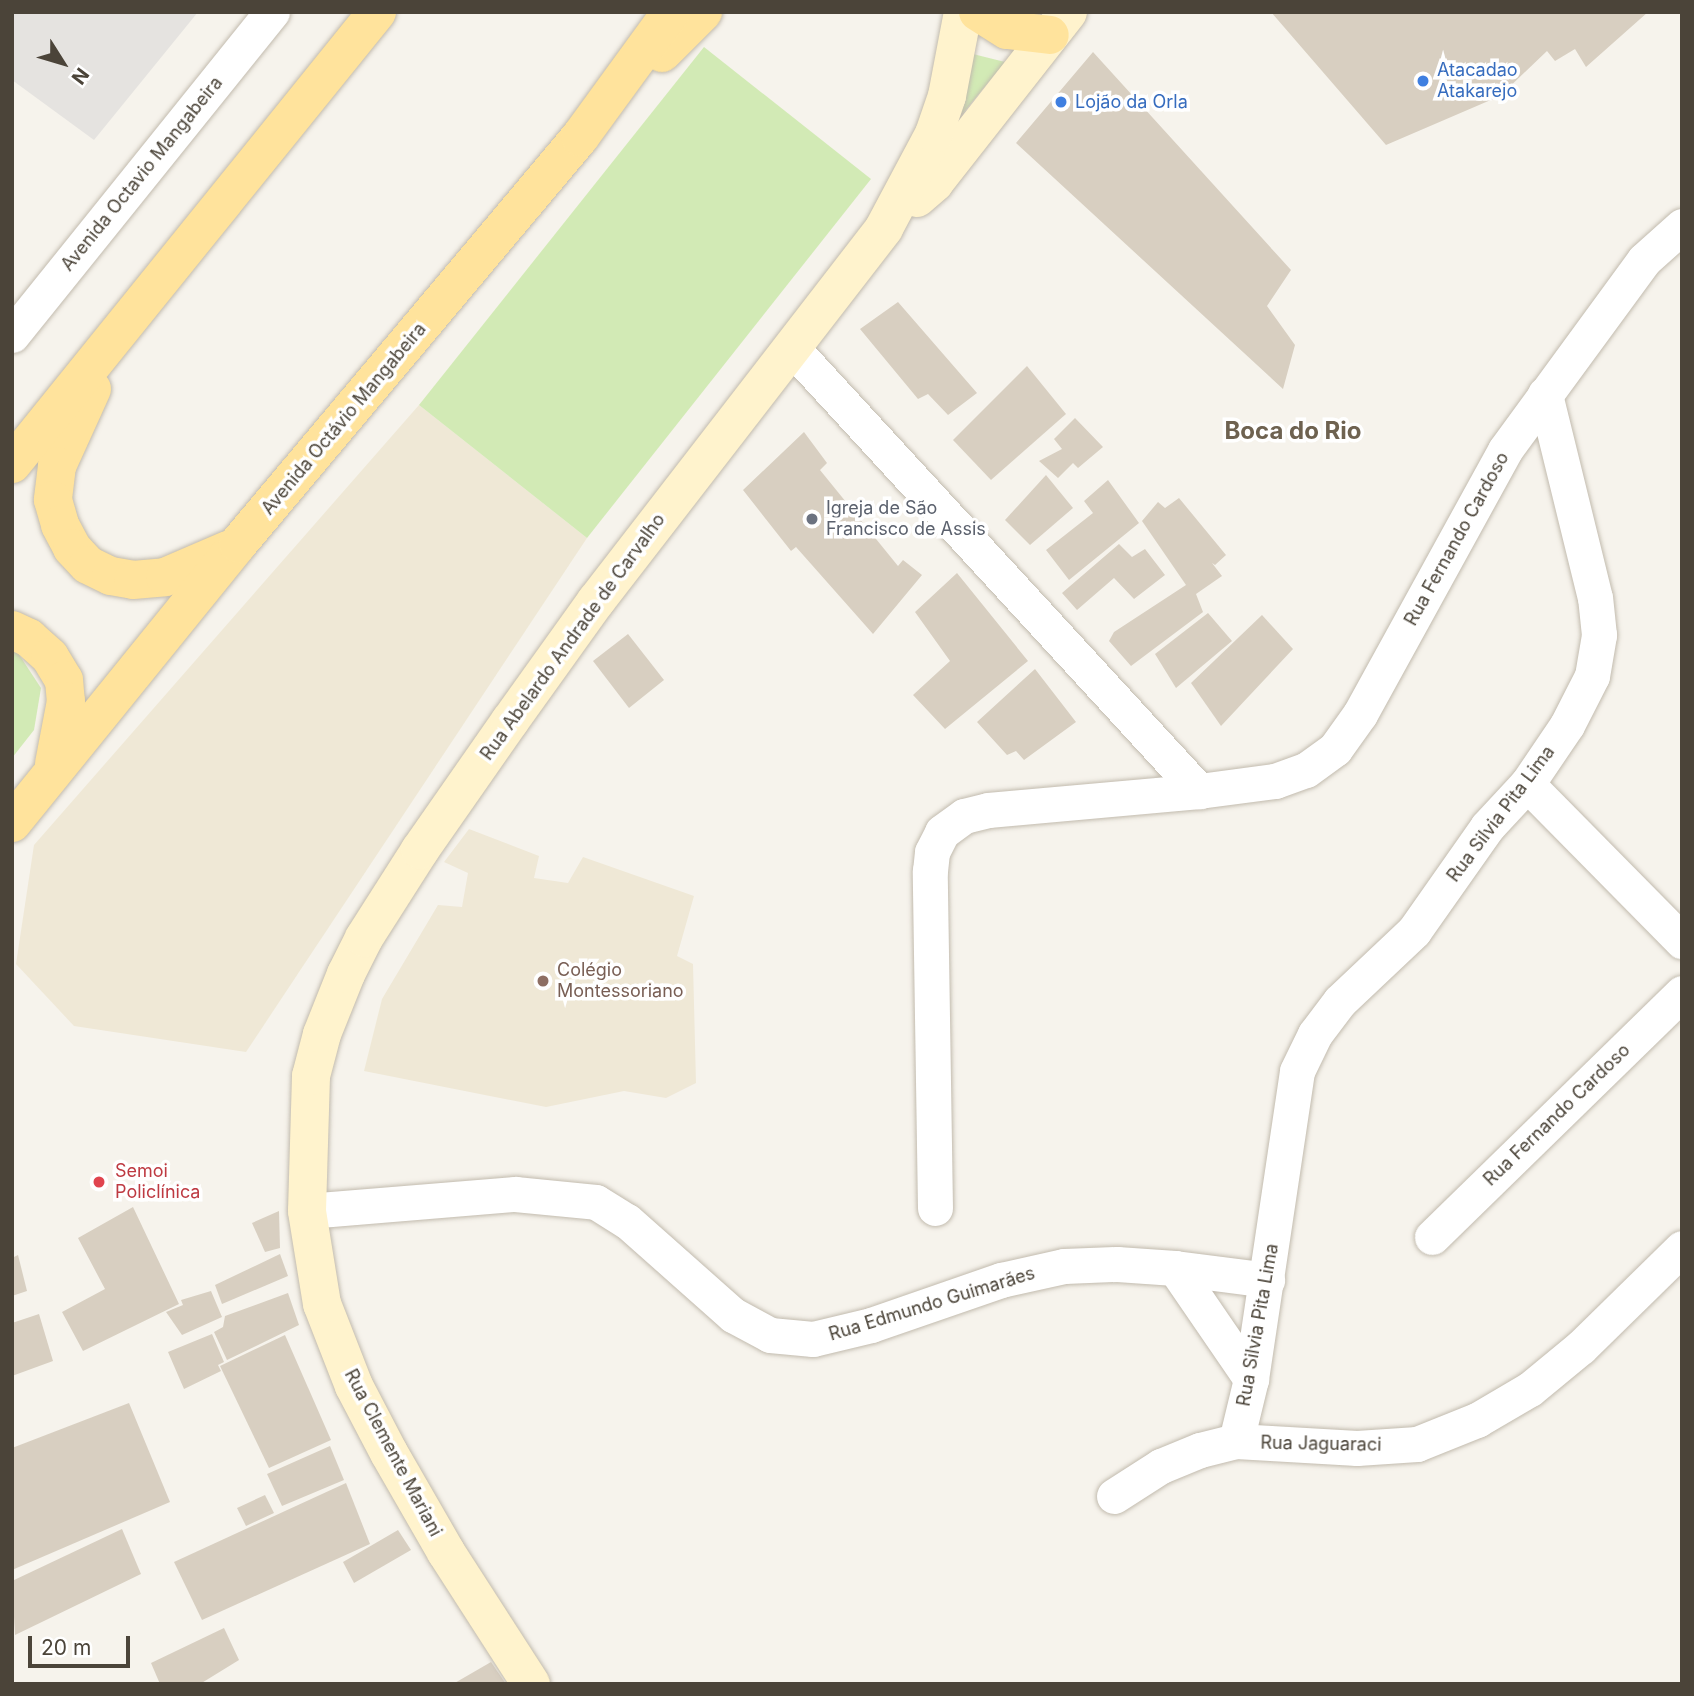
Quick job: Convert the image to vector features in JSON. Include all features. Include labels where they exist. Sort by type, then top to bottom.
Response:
[{"type":"main road","points":[[12,464],[377,12]]},
{"type":"main road","name":"Avenida Octávio Mangabeira","points":[[12,823],[53,769],[238,544],[580,137],[671,12]]},
{"type":"main road","points":[[580,137],[703,12]]},
{"type":"main road","points":[[978,12],[1007,30],[1059,24]]},
{"type":"main road","points":[[122,327],[57,466],[53,500],[60,526],[72,548],[88,565],[111,576],[134,580],[165,577],[238,544]]},
{"type":"main road","points":[[12,630],[29,638],[50,657],[64,680],[66,701],[53,769]]},
{"type":"street","name":"Avenida Octavio Mangabeira","points":[[12,335],[272,12]]},
{"type":"street","name":"Rua Abelardo Andrade de Carvalho","points":[[311,1076],[322,1034],[346,974],[364,938],[420,849],[596,601],[884,228],[934,134],[947,96],[963,12]]},
{"type":"street","name":"Rua Abelardo Andrade de Carvalho","points":[[884,228],[934,183],[1059,24]]},
{"type":"street","name":"Rua Fernando Cardoso","points":[[935,1208],[929,871],[932,852],[942,832],[964,816],[988,810],[1199,791],[1275,781],[1306,770],[1335,749],[1360,714],[1506,450],[1644,260],[1682,226]]},
{"type":"street","points":[[792,348],[1199,791]]},
{"type":"street","name":"Rua Silvia Pita Lima","points":[[1236,1441],[1251,1379],[1297,1071],[1315,1034],[1340,1001],[1414,931],[1487,827],[1527,784],[1567,725],[1592,677],[1599,635],[1595,598],[1545,394]]},
{"type":"street","points":[[1527,784],[1682,941]]},
{"type":"street","name":"Rua Fernando Cardoso","points":[[1432,1237],[1682,993]]},
{"type":"street","name":"Rua Clemente Mariani","points":[[311,1076],[307,1212],[322,1304],[354,1386],[446,1552],[531,1684]]},
{"type":"street","name":"Rua Edmundo Guimarães","points":[[307,1212],[515,1194],[596,1202],[627,1222],[733,1315],[770,1335],[813,1339],[871,1325],[1001,1280],[1064,1266],[1117,1264],[1175,1268],[1267,1280]]},
{"type":"street","name":"Rua Jaguaraci","points":[[1114,1496],[1161,1466],[1200,1450],[1236,1441],[1357,1448],[1417,1444],[1477,1420],[1541,1381],[1581,1347],[1682,1248]]},
{"type":"street","points":[[1175,1268],[1251,1379]]},
{"type":"shaded area","points":[[12,12],[198,12],[94,140],[12,80]]},
{"type":"shaded area","points":[[419,405],[587,538],[246,1052],[74,1026],[16,964],[34,845]]},
{"type":"shaded area","name":"Colégio Montessoriano","points":[[469,829],[539,856],[534,878],[568,883],[583,857],[694,896],[677,956],[693,964],[696,1083],[666,1098],[624,1091],[546,1107],[364,1071],[382,999],[438,905],[462,907],[468,873],[444,862]]},
{"type":"green space","points":[[704,47],[871,179],[587,538],[419,405]]},
{"type":"green space","points":[[965,52],[1005,62],[959,118]]},
{"type":"green space","points":[[12,651],[18,653],[41,688],[34,730],[12,758]]},
{"type":"building","name":"Atacadao Atakarejo","points":[[1271,12],[1648,12],[1586,67],[1575,49],[1555,61],[1547,51],[1500,96],[1386,145]]},
{"type":"building","points":[[1093,52],[1291,270],[1267,306],[1295,345],[1283,389],[1016,143]]},
{"type":"building","points":[[898,302],[977,393],[948,415],[928,394],[918,399],[860,329]]},
{"type":"building","points":[[1027,366],[1066,414],[991,480],[953,440]]},
{"type":"building","points":[[1075,418],[1103,447],[1078,468],[1073,463],[1058,478],[1039,461],[1062,449],[1054,439]]},
{"type":"building","name":"Igreja de São Francisco de Assis","points":[[804,432],[827,463],[820,470],[898,566],[903,560],[922,575],[873,634],[796,547],[791,551],[743,490]]},
{"type":"building","points":[[1046,475],[1073,508],[1030,545],[1005,520]]},
{"type":"building","points":[[1108,480],[1139,523],[1069,580],[1046,550],[1093,513],[1084,501]]},
{"type":"building","points":[[1179,498],[1226,555],[1215,565],[1212,563],[1222,576],[1196,594],[1203,612],[1131,666],[1109,641],[1114,632],[1186,585],[1142,521],[1158,502],[1165,508]]},
{"type":"building","points":[[1119,544],[1132,557],[1145,549],[1165,575],[1134,599],[1114,578],[1077,610],[1062,593]]},
{"type":"building","points":[[957,573],[1028,661],[945,729],[913,695],[950,661],[915,612]]},
{"type":"building","points":[[1208,613],[1232,641],[1176,688],[1155,654]]},
{"type":"building","points":[[1262,615],[1293,649],[1221,726],[1191,683]]},
{"type":"building","points":[[628,634],[664,680],[629,708],[593,661]]},
{"type":"building","points":[[1035,669],[1076,722],[1024,760],[1016,751],[1007,755],[977,722]]},
{"type":"building","points":[[133,1207],[179,1304],[83,1351],[62,1312],[105,1289],[78,1238]]},
{"type":"building","points":[[279,1211],[280,1248],[265,1252],[252,1223]]},
{"type":"building","points":[[280,1254],[288,1276],[222,1304],[215,1285]]},
{"type":"building","points":[[18,1255],[27,1291],[12,1296],[12,1258]]},
{"type":"building","points":[[211,1291],[222,1317],[182,1335],[166,1312],[183,1305],[181,1300]]},
{"type":"building","points":[[288,1293],[299,1325],[227,1360],[214,1332],[223,1327],[225,1316]]},
{"type":"building","points":[[39,1314],[53,1361],[12,1376],[12,1323]]},
{"type":"building","points":[[212,1334],[224,1362],[218,1365],[221,1371],[184,1389],[168,1352]]},
{"type":"building","points":[[285,1335],[331,1440],[269,1468],[220,1366]]},
{"type":"building","points":[[129,1403],[170,1502],[12,1570],[12,1448]]},
{"type":"building","points":[[330,1446],[344,1480],[282,1506],[267,1474]]},
{"type":"building","points":[[346,1483],[370,1544],[202,1620],[174,1562]]},
{"type":"building","points":[[265,1495],[274,1513],[246,1526],[237,1508]]},
{"type":"building","points":[[122,1529],[141,1574],[15,1635],[12,1581]]},
{"type":"building","points":[[398,1530],[411,1550],[354,1583],[343,1562]]},
{"type":"building","points":[[224,1628],[239,1660],[200,1684],[160,1684],[151,1663]]},
{"type":"building","points":[[491,1662],[506,1684],[453,1684]]},
{"type":"place","name":"Atacadao Atakarejo","points":[[1423,81]]},
{"type":"place","name":"Lojão da Orla","points":[[1061,102]]},
{"type":"place","name":"Igreja de São Francisco de Assis","points":[[812,519]]},
{"type":"place","name":"Colégio Montessoriano","points":[[543,981]]},
{"type":"place","name":"Semoi Policlínica","points":[[99,1182]]},
{"type":"district","name":"Boca do Rio","points":[[1293,431]]}]
